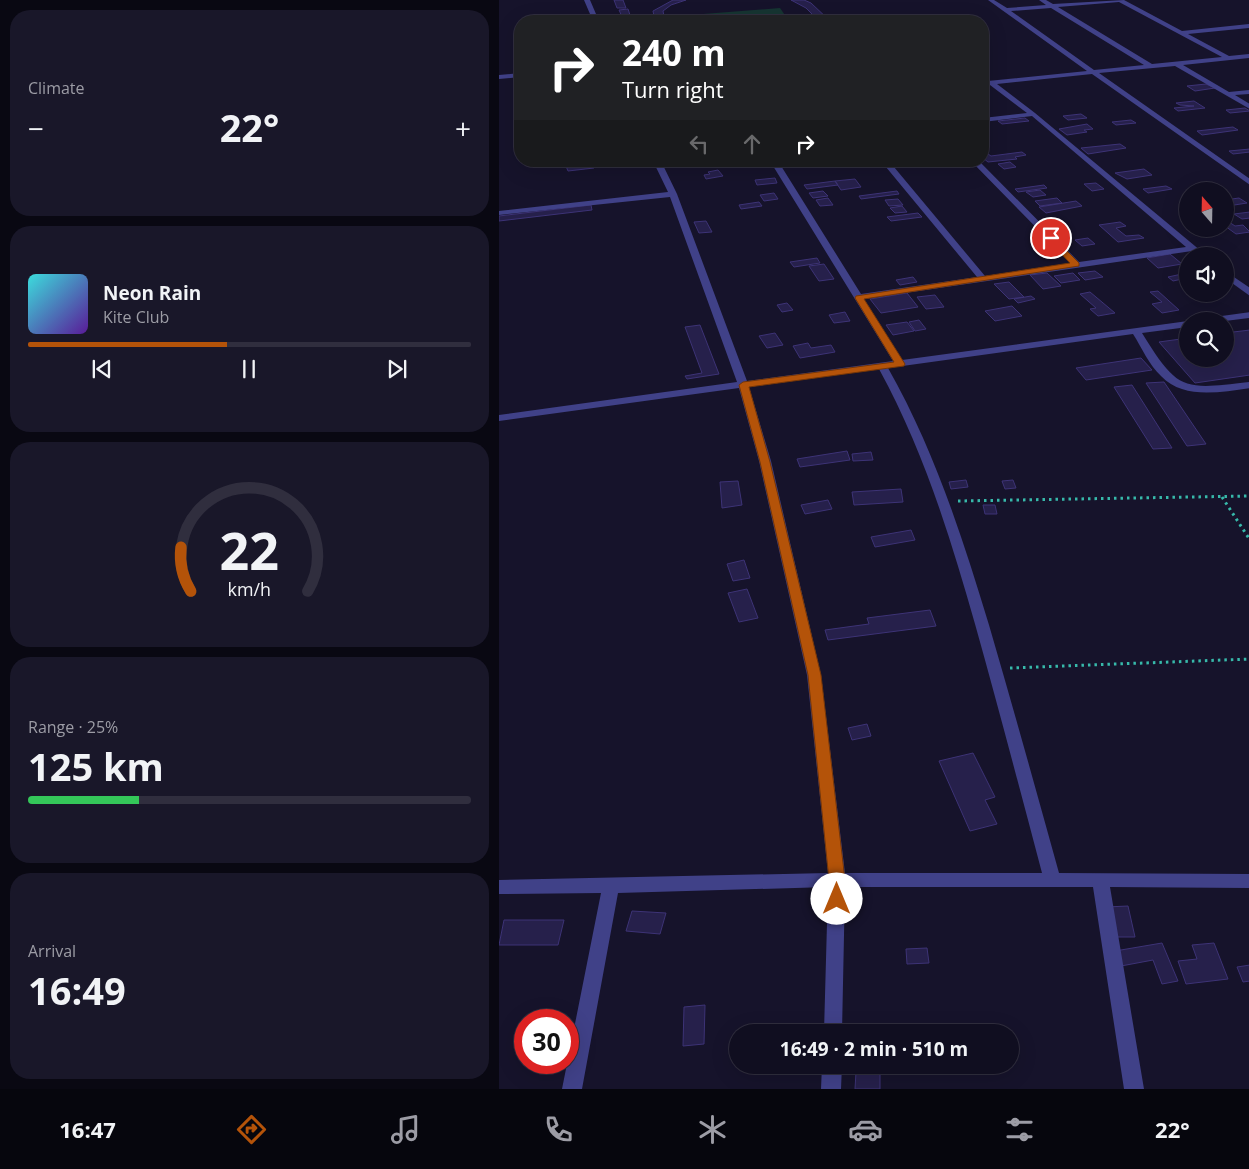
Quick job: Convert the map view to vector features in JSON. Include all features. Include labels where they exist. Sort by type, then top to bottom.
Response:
[{"type":"street","points":[[587,0],[593,15]]},
{"type":"street","points":[[991,0],[1249,183]]},
{"type":"street","points":[[1042,0],[1150,66]]},
{"type":"street","points":[[1007,10],[1121,0],[1228,58]]},
{"type":"street","points":[[1180,33],[1249,26]]},
{"type":"street","points":[[989,83],[1249,56]]},
{"type":"street","points":[[1177,64],[1249,107]]},
{"type":"street","points":[[499,77],[514,76]]},
{"type":"street","points":[[989,84],[1033,114],[1193,247]]},
{"type":"street","points":[[1227,94],[1249,92]]},
{"type":"street","points":[[989,119],[1033,114]]},
{"type":"street","points":[[660,167],[673,194],[743,385],[765,462],[814,675],[837,880],[833,1024]]},
{"type":"street","points":[[778,167],[900,364]]},
{"type":"street","points":[[890,167],[982,278]]},
{"type":"street","points":[[981,167],[1076,264]]},
{"type":"street","points":[[499,213],[673,194]]},
{"type":"street","points":[[859,298],[982,278],[1179,250]]},
{"type":"street","points":[[1234,281],[1249,293]]},
{"type":"street","points":[[1234,317],[1249,315]]},
{"type":"street","points":[[499,418],[1179,325]]},
{"type":"street","points":[[1137,331],[1163,373],[1173,383],[1192,389],[1249,385]]},
{"type":"street","points":[[882,366],[901,397],[945,501],[995,668],[1052,878]]},
{"type":"street","points":[[499,887],[611,887],[837,880],[1052,878],[1100,881],[1249,881]]},
{"type":"street","points":[[1100,881],[1134,1089]]},
{"type":"street","points":[[572,1089],[611,887]]},
{"type":"street","points":[[831,1089],[832,1074]]},
{"type":"path","points":[[945,501],[1249,496]]},
{"type":"path","points":[[1222,497],[1249,540]]},
{"type":"path","points":[[995,668],[1249,659]]},
{"type":"green space","points":[[780,8],[785,15],[690,15]]},
{"type":"building","points":[[614,0],[623,0],[626,8],[617,8]]},
{"type":"building","points":[[673,0],[686,0],[671,5],[663,11],[664,15],[654,15],[653,11]]},
{"type":"building","points":[[791,0],[804,0],[811,3],[824,15],[813,15],[806,8]]},
{"type":"building","points":[[628,9],[630,15],[621,15],[619,10]]},
{"type":"building","points":[[1206,84],[1215,88],[1195,91],[1187,86]]},
{"type":"building","points":[[1194,101],[1205,108],[1178,111],[1174,108],[1194,106],[1176,103]]},
{"type":"building","points":[[1245,108],[1250,111],[1230,113],[1226,110]]},
{"type":"building","points":[[1081,114],[1087,118],[1068,120],[1063,116]]},
{"type":"building","points":[[1025,118],[1029,121],[1002,124],[998,121]]},
{"type":"building","points":[[1131,120],[1136,123],[1116,125],[1112,122]]},
{"type":"building","points":[[1087,124],[1093,129],[1084,130],[1087,132],[1067,135],[1059,129]]},
{"type":"building","points":[[1233,127],[1238,130],[1202,135],[1197,131]]},
{"type":"building","points":[[1120,144],[1126,148],[1088,154],[1081,148]]},
{"type":"building","points":[[1250,149],[1250,152],[1233,154],[1229,151]]},
{"type":"building","points":[[1022,152],[1026,155],[1015,157],[1017,159],[989,162],[989,155]]},
{"type":"building","points":[[1010,162],[1016,167],[1004,169],[998,164]]},
{"type":"building","points":[[566,167],[594,168],[568,171]]},
{"type":"building","points":[[1144,169],[1152,175],[1127,179],[1115,173]]},
{"type":"building","points":[[718,170],[723,176],[706,179],[704,175],[710,174],[708,172]]},
{"type":"building","points":[[775,178],[777,183],[757,185],[755,180]]},
{"type":"building","points":[[855,179],[861,187],[841,190],[835,181]]},
{"type":"building","points":[[835,181],[838,185],[807,189],[804,185]]},
{"type":"building","points":[[1096,183],[1104,189],[1092,191],[1084,184]]},
{"type":"building","points":[[1044,185],[1047,188],[1018,192],[1015,189]]},
{"type":"building","points":[[1166,186],[1172,189],[1148,193],[1143,189]]},
{"type":"building","points":[[1040,190],[1046,195],[1033,197],[1026,192]]},
{"type":"building","points":[[823,191],[828,196],[813,198],[809,193]]},
{"type":"building","points":[[897,191],[899,194],[861,199],[859,196]]},
{"type":"building","points":[[774,193],[778,199],[764,201],[760,195]]},
{"type":"building","points":[[828,198],[833,205],[820,206],[816,200]]},
{"type":"building","points":[[1057,198],[1062,203],[1040,206],[1035,201]]},
{"type":"building","points":[[1239,198],[1247,203],[1234,205],[1234,199]]},
{"type":"building","points":[[898,199],[903,205],[889,206],[885,200]]},
{"type":"building","points":[[1076,201],[1082,206],[1046,213],[1039,207]]},
{"type":"building","points":[[759,202],[762,206],[741,209],[739,205]]},
{"type":"building","points":[[591,205],[592,210],[499,221],[499,216]]},
{"type":"building","points":[[902,206],[907,212],[895,213],[890,208]]},
{"type":"building","points":[[1250,212],[1250,218],[1242,219],[1234,214]]},
{"type":"building","points":[[918,213],[922,217],[891,221],[887,217]]},
{"type":"building","points":[[706,221],[712,232],[699,233],[694,222]]},
{"type":"building","points":[[1120,222],[1126,226],[1116,228],[1126,236],[1139,235],[1144,238],[1118,242],[1099,225]]},
{"type":"building","points":[[1234,225],[1243,225],[1250,232],[1236,234],[1234,233]]},
{"type":"building","points":[[1088,238],[1095,244],[1082,246],[1075,240]]},
{"type":"building","points":[[1170,254],[1179,262],[1179,264],[1158,268],[1147,258]]},
{"type":"building","points":[[817,258],[820,263],[794,267],[790,262]]},
{"type":"building","points":[[824,264],[834,279],[819,281],[809,266]]},
{"type":"building","points":[[1095,271],[1103,277],[1085,280],[1078,273]]},
{"type":"building","points":[[1047,273],[1061,286],[1043,289],[1030,275]]},
{"type":"building","points":[[1073,273],[1080,280],[1061,283],[1054,276]]},
{"type":"building","points":[[1179,275],[1179,280],[1173,281],[1168,277]]},
{"type":"building","points":[[913,277],[917,282],[900,285],[896,280]]},
{"type":"building","points":[[1009,282],[1024,297],[1009,299],[994,284]]},
{"type":"building","points":[[1158,291],[1179,310],[1162,313],[1152,304],[1162,302],[1150,292]]},
{"type":"building","points":[[1090,292],[1115,313],[1098,316],[1090,309],[1096,308],[1080,294]]},
{"type":"building","points":[[907,293],[918,307],[881,313],[870,299]]},
{"type":"building","points":[[935,295],[944,307],[926,309],[917,297]]},
{"type":"building","points":[[1031,296],[1035,299],[1018,303],[1014,299]]},
{"type":"building","points":[[787,303],[793,310],[782,312],[777,305]]},
{"type":"building","points":[[1012,306],[1022,316],[995,321],[985,311]]},
{"type":"building","points":[[845,312],[850,321],[834,323],[829,315]]},
{"type":"building","points":[[919,320],[926,329],[915,331],[909,322]]},
{"type":"building","points":[[907,322],[914,331],[893,335],[886,325]]},
{"type":"building","points":[[700,325],[719,374],[687,379],[685,376],[702,373],[685,327]]},
{"type":"building","points":[[1250,330],[1250,375],[1195,383],[1181,367],[1234,367],[1234,332]]},
{"type":"building","points":[[775,333],[783,345],[767,348],[759,336]]},
{"type":"building","points":[[1179,339],[1179,365],[1159,342]]},
{"type":"building","points":[[808,343],[811,348],[831,345],[835,352],[800,358],[793,346]]},
{"type":"building","points":[[1141,358],[1152,370],[1086,380],[1076,368]]},
{"type":"building","points":[[1164,382],[1206,444],[1187,446],[1146,383]]},
{"type":"building","points":[[1132,385],[1172,448],[1153,449],[1114,387]]},
{"type":"building","points":[[847,451],[850,460],[800,467],[797,459]]},
{"type":"building","points":[[871,452],[873,460],[853,461],[852,454]]},
{"type":"building","points":[[966,480],[968,487],[951,489],[949,482]]},
{"type":"building","points":[[1013,480],[1016,488],[1005,489],[1002,481]]},
{"type":"building","points":[[738,481],[742,505],[722,508],[720,482]]},
{"type":"building","points":[[901,489],[903,502],[854,505],[852,492]]},
{"type":"building","points":[[828,500],[832,509],[805,514],[801,505]]},
{"type":"building","points":[[983,505],[995,505],[997,514],[985,514]]},
{"type":"building","points":[[911,530],[915,540],[875,547],[871,537]]},
{"type":"building","points":[[744,560],[750,578],[733,581],[727,564]]},
{"type":"building","points":[[747,589],[758,618],[739,622],[728,593]]},
{"type":"building","points":[[930,610],[936,626],[828,640],[825,630],[869,624],[867,618]]},
{"type":"building","points":[[867,724],[871,736],[852,740],[848,728]]},
{"type":"building","points":[[973,753],[995,797],[985,800],[997,824],[970,831],[939,761]]},
{"type":"building","points":[[1128,906],[1135,937],[1112,937],[1106,907]]},
{"type":"building","points":[[632,911],[666,913],[660,934],[626,931]]},
{"type":"building","points":[[504,920],[564,920],[558,945],[499,945]]},
{"type":"building","points":[[1162,943],[1178,981],[1162,984],[1153,960],[1121,966],[1115,951]]},
{"type":"building","points":[[1214,943],[1228,979],[1186,984],[1178,961],[1197,959],[1192,945]]},
{"type":"building","points":[[927,948],[929,963],[907,964],[906,949]]},
{"type":"building","points":[[1250,965],[1250,981],[1243,982],[1237,967]]},
{"type":"building","points":[[705,1005],[704,1044],[683,1046],[684,1007]]},
{"type":"building","points":[[856,1074],[880,1074],[880,1089],[855,1089]]},
{"type":"route","points":[[837,899],[837,880],[814,675],[765,462],[743,385],[900,364],[859,298],[1076,264],[1051,238]]}]
